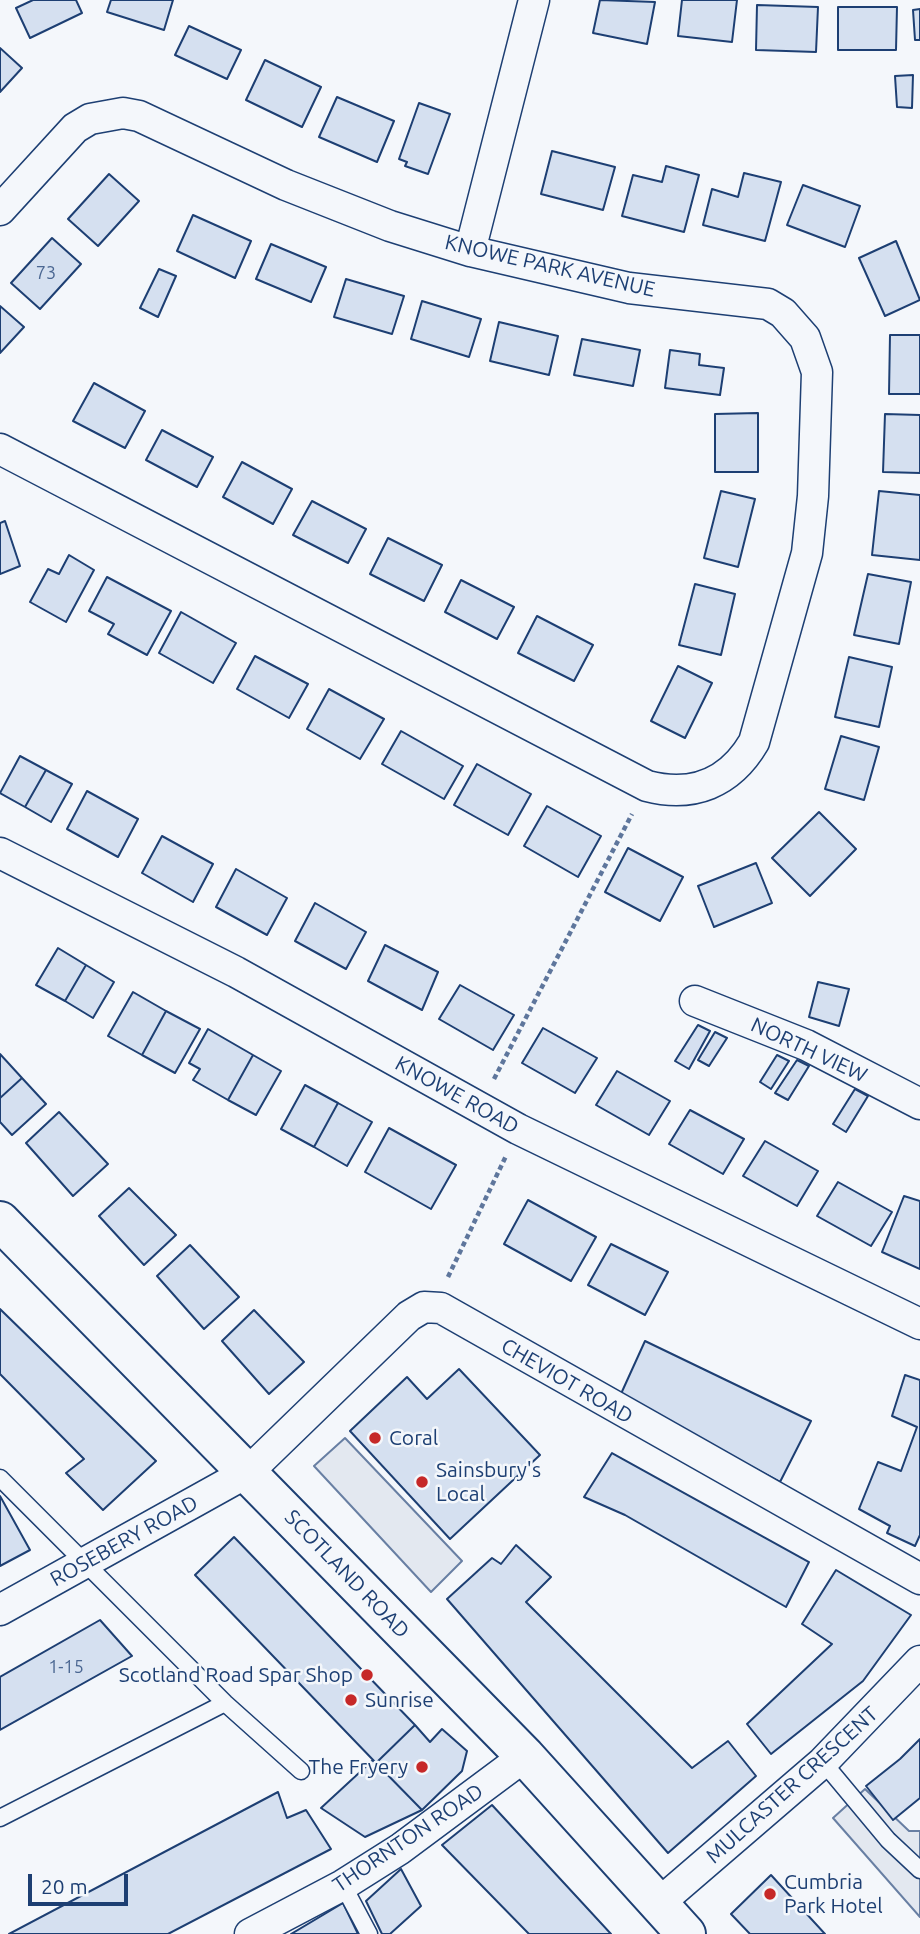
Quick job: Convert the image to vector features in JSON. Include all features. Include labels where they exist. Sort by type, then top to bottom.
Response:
[{"type":"main road","name":"SCOTLAND ROAD","points":[[0,1221],[525,1756],[686,1934]]},
{"type":"street","points":[[470,251],[534,0]]},
{"type":"street","name":"KNOWE PARK AVENUE","points":[[0,210],[75,128],[90,118],[123,113],[139,116],[286,185],[390,226],[470,251],[629,288],[768,304],[795,324],[813,355],[817,372],[814,496],[807,553],[754,742],[733,771],[702,788],[675,791],[647,786],[0,449]]},
{"type":"street","name":"KNOWE ROAD","points":[[0,853],[236,972],[518,1129],[920,1324]]},
{"type":"street","name":"NORTH VIEW","points":[[695,1001],[806,1045],[920,1104]]},
{"type":"street","points":[[248,1472],[409,1316],[424,1307],[441,1308]]},
{"type":"street","name":"CHEVIOT ROAD","points":[[441,1308],[920,1579]]},
{"type":"street","name":"ROSEBERY ROAD","points":[[0,1610],[248,1472]]},
{"type":"street","name":"MULCASTER CRESCENT","points":[[658,1904],[823,1762],[855,1732],[920,1661]]},
{"type":"street","name":"THORNTON ROAD","points":[[250,1934],[343,1885],[400,1849],[525,1756]]},
{"type":"lane","points":[[0,1478],[225,1703],[301,1771]]},
{"type":"lane","points":[[0,1818],[225,1703]]},
{"type":"lane","points":[[823,1762],[888,1840],[920,1870]]},
{"type":"lane","points":[[343,1885],[369,1934]]},
{"type":"path","points":[[479,1108],[647,786]]},
{"type":"path","points":[[441,1308],[441,1292],[450,1271],[518,1129]]},
{"type":"shaded area","points":[[345,1438],[462,1561],[431,1592],[314,1466]]},
{"type":"shaded area","points":[[865,1789],[909,1831],[920,1831],[920,1917],[833,1818]]},
{"type":"building","points":[[33,0],[76,0],[82,13],[30,38],[16,8]]},
{"type":"building","points":[[111,0],[173,0],[164,30],[107,12]]},
{"type":"building","points":[[600,0],[655,2],[647,44],[593,33]]},
{"type":"building","points":[[682,0],[737,0],[732,42],[678,36]]},
{"type":"building","points":[[757,5],[818,7],[816,52],[756,50]]},
{"type":"building","points":[[838,7],[897,7],[896,50],[838,50]]},
{"type":"building","points":[[920,9],[920,40],[915,40],[913,10]]},
{"type":"building","points":[[189,26],[241,50],[227,79],[175,55]]},
{"type":"building","points":[[0,48],[22,68],[0,92]]},
{"type":"building","points":[[265,60],[321,87],[302,127],[246,100]]},
{"type":"building","points":[[913,75],[912,108],[897,107],[895,76]]},
{"type":"building","points":[[337,97],[394,121],[377,162],[319,137]]},
{"type":"building","points":[[419,103],[450,114],[428,174],[405,166],[407,162],[399,159]]},
{"type":"building","points":[[552,151],[615,167],[603,210],[541,194]]},
{"type":"building","points":[[666,166],[699,175],[684,232],[622,216],[633,175],[662,182]]},
{"type":"building","points":[[744,173],[781,182],[765,241],[703,225],[712,189],[738,197]]},
{"type":"building","points":[[109,174],[139,201],[98,246],[68,219]]},
{"type":"building","points":[[803,185],[860,206],[845,247],[787,225]]},
{"type":"building","points":[[193,215],[251,241],[235,278],[177,251]]},
{"type":"building","points":[[52,238],[81,264],[40,309],[11,283]]},
{"type":"building","points":[[896,241],[920,300],[885,316],[859,258]]},
{"type":"building","points":[[271,244],[326,267],[311,302],[256,279]]},
{"type":"building","points":[[159,269],[176,276],[158,317],[140,308]]},
{"type":"building","points":[[346,279],[404,296],[392,334],[334,317]]},
{"type":"building","points":[[422,301],[481,319],[469,357],[411,339]]},
{"type":"building","points":[[0,306],[24,327],[0,353]]},
{"type":"building","points":[[499,322],[558,336],[549,375],[490,361]]},
{"type":"building","points":[[890,335],[920,335],[920,394],[889,394]]},
{"type":"building","points":[[582,339],[640,350],[633,386],[574,375]]},
{"type":"building","points":[[670,350],[700,354],[699,365],[724,368],[720,395],[665,388]]},
{"type":"building","points":[[94,383],[145,411],[125,448],[73,421]]},
{"type":"building","points":[[758,413],[758,472],[715,472],[715,414]]},
{"type":"building","points":[[885,414],[920,415],[920,473],[883,472]]},
{"type":"building","points":[[162,430],[213,457],[197,487],[146,460]]},
{"type":"building","points":[[242,462],[292,489],[273,524],[223,497]]},
{"type":"building","points":[[721,491],[755,499],[738,567],[704,558]]},
{"type":"building","points":[[879,491],[920,495],[920,560],[872,555]]},
{"type":"building","points":[[312,501],[366,529],[348,563],[293,535]]},
{"type":"building","points":[[5,521],[20,566],[0,574],[0,523]]},
{"type":"building","points":[[388,538],[442,565],[424,601],[370,574]]},
{"type":"building","points":[[69,555],[94,570],[66,622],[30,602],[48,569],[59,574]]},
{"type":"building","points":[[868,574],[911,582],[899,644],[854,635]]},
{"type":"building","points":[[107,577],[171,611],[147,655],[108,634],[114,624],[89,611]]},
{"type":"building","points":[[461,580],[514,607],[497,639],[445,612]]},
{"type":"building","points":[[695,584],[735,594],[721,655],[679,645]]},
{"type":"building","points":[[181,612],[236,643],[213,683],[159,653]]},
{"type":"building","points":[[537,616],[593,645],[574,681],[518,653]]},
{"type":"building","points":[[255,656],[308,684],[289,718],[237,689]]},
{"type":"building","points":[[849,657],[892,667],[879,727],[835,717]]},
{"type":"building","points":[[678,666],[712,683],[685,738],[651,721]]},
{"type":"building","points":[[329,689],[384,719],[360,759],[307,729]]},
{"type":"building","points":[[401,731],[463,766],[444,799],[382,764]]},
{"type":"building","points":[[841,736],[879,747],[864,800],[825,789]]},
{"type":"building","points":[[20,756],[46,770],[25,807],[0,793]]},
{"type":"building","points":[[477,764],[531,794],[508,835],[454,805]]},
{"type":"building","points":[[46,770],[72,784],[51,822],[25,807]]},
{"type":"building","points":[[87,791],[138,819],[118,857],[67,829]]},
{"type":"building","points":[[547,806],[601,836],[578,877],[524,846]]},
{"type":"building","points":[[819,812],[856,849],[810,896],[772,858]]},
{"type":"building","points":[[162,836],[213,864],[193,902],[142,873]]},
{"type":"building","points":[[628,848],[683,877],[660,921],[605,892]]},
{"type":"building","points":[[756,863],[772,903],[714,927],[698,886]]},
{"type":"building","points":[[236,869],[287,898],[267,935],[216,907]]},
{"type":"building","points":[[315,903],[366,932],[346,969],[295,941]]},
{"type":"building","points":[[385,945],[438,972],[422,1010],[368,981]]},
{"type":"building","points":[[58,948],[86,965],[65,1001],[36,985]]},
{"type":"building","points":[[86,965],[114,982],[93,1018],[65,1001]]},
{"type":"building","points":[[818,982],[849,989],[839,1026],[809,1017]]},
{"type":"building","points":[[460,985],[514,1015],[493,1050],[439,1019]]},
{"type":"building","points":[[133,992],[166,1011],[142,1055],[108,1036]]},
{"type":"building","points":[[166,1011],[200,1029],[175,1073],[142,1055]]},
{"type":"building","points":[[698,1025],[710,1031],[689,1069],[675,1061]]},
{"type":"building","points":[[543,1028],[597,1058],[575,1093],[522,1063]]},
{"type":"building","points":[[208,1029],[253,1055],[228,1100],[193,1080],[200,1069],[189,1063]]},
{"type":"building","points":[[715,1032],[727,1038],[709,1066],[698,1060]]},
{"type":"building","points":[[0,1054],[22,1078],[0,1098]]},
{"type":"building","points":[[253,1055],[281,1071],[256,1115],[228,1100]]},
{"type":"building","points":[[777,1055],[789,1061],[771,1089],[760,1082]]},
{"type":"building","points":[[797,1060],[809,1066],[788,1100],[775,1093]]},
{"type":"building","points":[[617,1071],[670,1101],[649,1135],[596,1105]]},
{"type":"building","points":[[22,1078],[46,1104],[12,1135],[0,1122],[0,1098]]},
{"type":"building","points":[[305,1085],[338,1103],[314,1147],[281,1129]]},
{"type":"building","points":[[855,1089],[868,1096],[846,1132],[833,1124]]},
{"type":"building","points":[[338,1103],[372,1122],[347,1166],[314,1147]]},
{"type":"building","points":[[690,1110],[744,1139],[723,1174],[669,1144]]},
{"type":"building","points":[[59,1112],[108,1164],[73,1196],[26,1143]]},
{"type":"building","points":[[389,1128],[456,1165],[431,1209],[365,1172]]},
{"type":"building","points":[[765,1141],[818,1171],[797,1206],[743,1176]]},
{"type":"building","points":[[838,1182],[892,1212],[871,1246],[817,1216]]},
{"type":"building","points":[[129,1188],[176,1235],[144,1265],[99,1216]]},
{"type":"building","points":[[904,1196],[920,1201],[920,1269],[882,1252]]},
{"type":"building","points":[[528,1200],[596,1237],[571,1281],[504,1244]]},
{"type":"building","points":[[611,1244],[668,1272],[645,1315],[588,1285]]},
{"type":"building","points":[[190,1245],[239,1297],[204,1329],[157,1276]]},
{"type":"building","points":[[0,1309],[156,1461],[103,1510],[66,1473],[84,1459],[0,1374]]},
{"type":"building","points":[[254,1310],[304,1362],[269,1394],[222,1341]]},
{"type":"building","points":[[645,1341],[811,1421],[780,1482],[620,1396]]},
{"type":"building","points":[[459,1369],[540,1455],[450,1539],[350,1431],[407,1377],[427,1399]]},
{"type":"building","points":[[905,1375],[920,1380],[920,1535],[915,1546],[887,1533],[890,1526],[859,1509],[878,1462],[901,1471],[917,1427],[892,1416]]},
{"type":"building","points":[[612,1453],[809,1562],[786,1607],[625,1515],[584,1497]]},
{"type":"building","points":[[0,1496],[30,1550],[0,1566]]},
{"type":"building","points":[[234,1537],[415,1725],[376,1763],[195,1575]]},
{"type":"building","points":[[516,1545],[551,1577],[526,1602],[692,1768],[728,1741],[756,1776],[668,1853],[447,1599],[492,1558],[501,1564]]},
{"type":"building","points":[[836,1570],[911,1615],[863,1681],[771,1754],[747,1724],[832,1644],[802,1624]]},
{"type":"building","points":[[100,1620],[132,1656],[0,1730],[0,1677]]},
{"type":"building","name":"The Fryery","points":[[415,1725],[430,1742],[442,1729],[467,1751],[462,1771],[422,1810],[376,1763]]},
{"type":"building","points":[[920,1739],[920,1798],[893,1820],[866,1786]]},
{"type":"building","points":[[373,1760],[422,1810],[365,1837],[321,1808]]},
{"type":"building","points":[[278,1792],[287,1818],[306,1810],[331,1849],[168,1934],[9,1934]]},
{"type":"building","points":[[492,1805],[611,1934],[529,1934],[442,1845]]},
{"type":"building","points":[[401,1869],[421,1906],[390,1934],[382,1934],[366,1901]]},
{"type":"building","name":"Cumbria Park Hotel","points":[[771,1875],[825,1934],[750,1934],[731,1914]]},
{"type":"building","points":[[343,1903],[358,1934],[291,1934]]},
{"type":"place","name":"Coral","points":[[375,1438]]},
{"type":"place","name":"Sainsbury's Local","points":[[422,1482]]},
{"type":"place","name":"Scotland Road Spar Shop","points":[[367,1675]]},
{"type":"place","name":"Sunrise","points":[[351,1700]]},
{"type":"place","name":"The Fryery","points":[[422,1767]]},
{"type":"place","name":"Cumbria Park Hotel","points":[[770,1894]]}]
